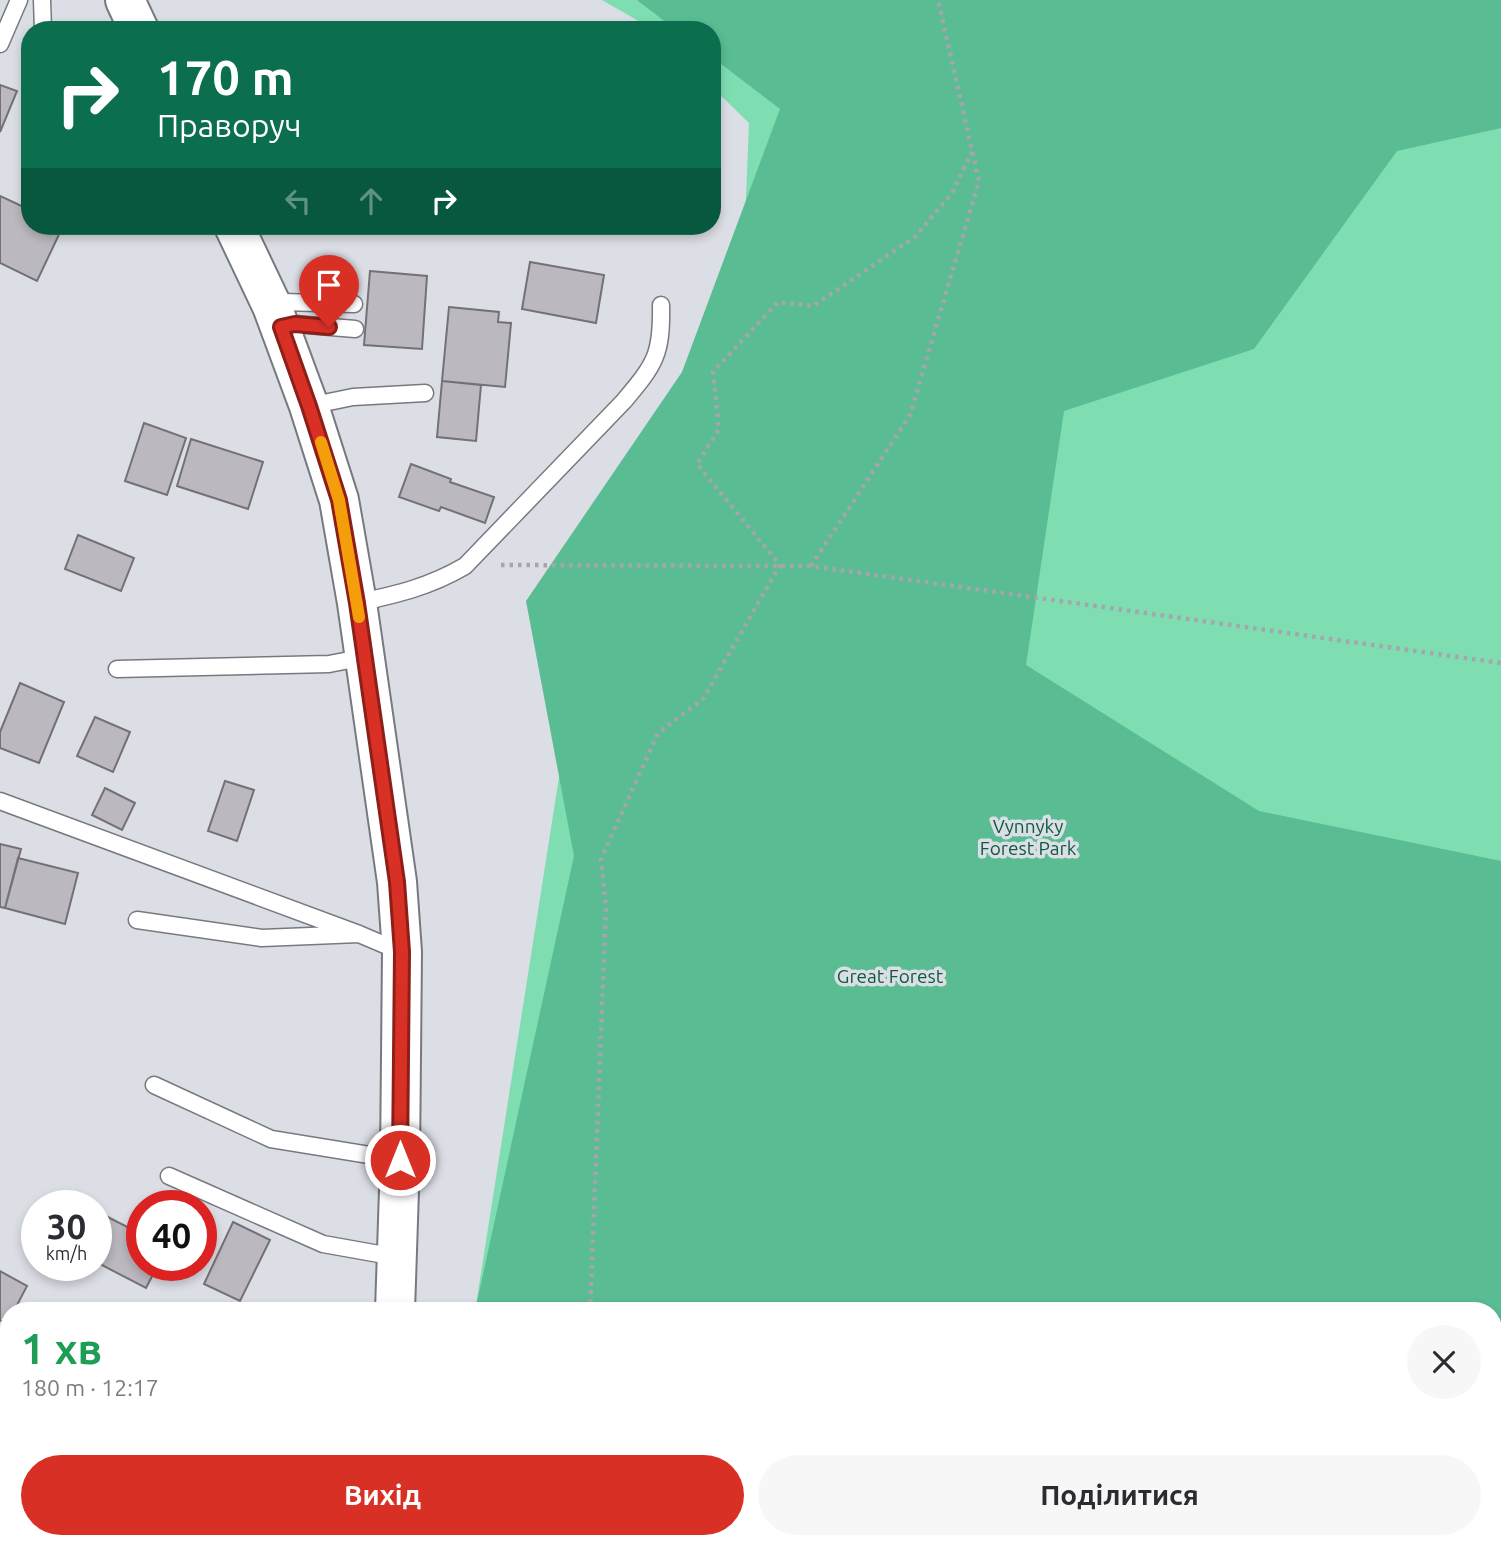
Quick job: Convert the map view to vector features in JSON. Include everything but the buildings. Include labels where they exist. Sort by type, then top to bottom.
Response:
[{"type":"street","points":[[125,0],[135,21]]},
{"type":"street","points":[[238,235],[276,316],[339,500],[365,657],[397,882],[402,952],[395,1302]]},
{"type":"lane","points":[[0,44],[19,0]]},
{"type":"lane","points":[[42,0],[43,21]]},
{"type":"lane","points":[[354,304],[282,302],[276,316],[295,324],[355,329]]},
{"type":"lane","points":[[357,603],[411,592],[441,580],[465,566],[645,376],[656,357],[662,337],[661,305]]},
{"type":"lane","points":[[309,406],[353,397],[425,393]]},
{"type":"lane","points":[[117,668],[329,664],[365,657]]},
{"type":"lane","points":[[0,801],[402,952]]},
{"type":"lane","points":[[137,920],[262,938],[359,934]]},
{"type":"lane","points":[[153,1085],[271,1139],[400,1160]]},
{"type":"lane","points":[[169,1176],[323,1244],[396,1257]]},
{"type":"path","points":[[811,566],[910,415],[979,181],[939,1],[931,0]]},
{"type":"path","points":[[780,565],[697,464],[719,429],[713,372],[778,302],[813,306],[915,237],[952,193],[972,152]]},
{"type":"path","points":[[590,1302],[606,907],[600,859],[658,733],[703,699],[780,565]]},
{"type":"path","points":[[465,566],[811,566],[1501,663]]},
{"type":"green space","name":"Great Forest","points":[[602,0],[1501,0],[1501,1302],[476,1302],[580,644],[742,298],[749,123],[721,96],[721,21],[638,21]]},
{"type":"green space","name":"Great Forest","points":[[637,0],[1501,0],[1501,128],[1397,151],[1254,349],[1064,411],[1026,665],[1259,811],[1501,861],[1501,1302],[477,1302],[574,856],[526,601],[682,372],[780,109],[721,64],[721,21],[664,21]]},
{"type":"slow traffic","points":[[321,442],[339,500],[359,617]]},
{"type":"route","points":[[329,327],[295,324],[281,327],[339,500],[365,657],[397,882],[402,952],[400,1160]]},
{"type":"park label","name":"Vynnyky Forest Park","points":[[1028,837]]}]
